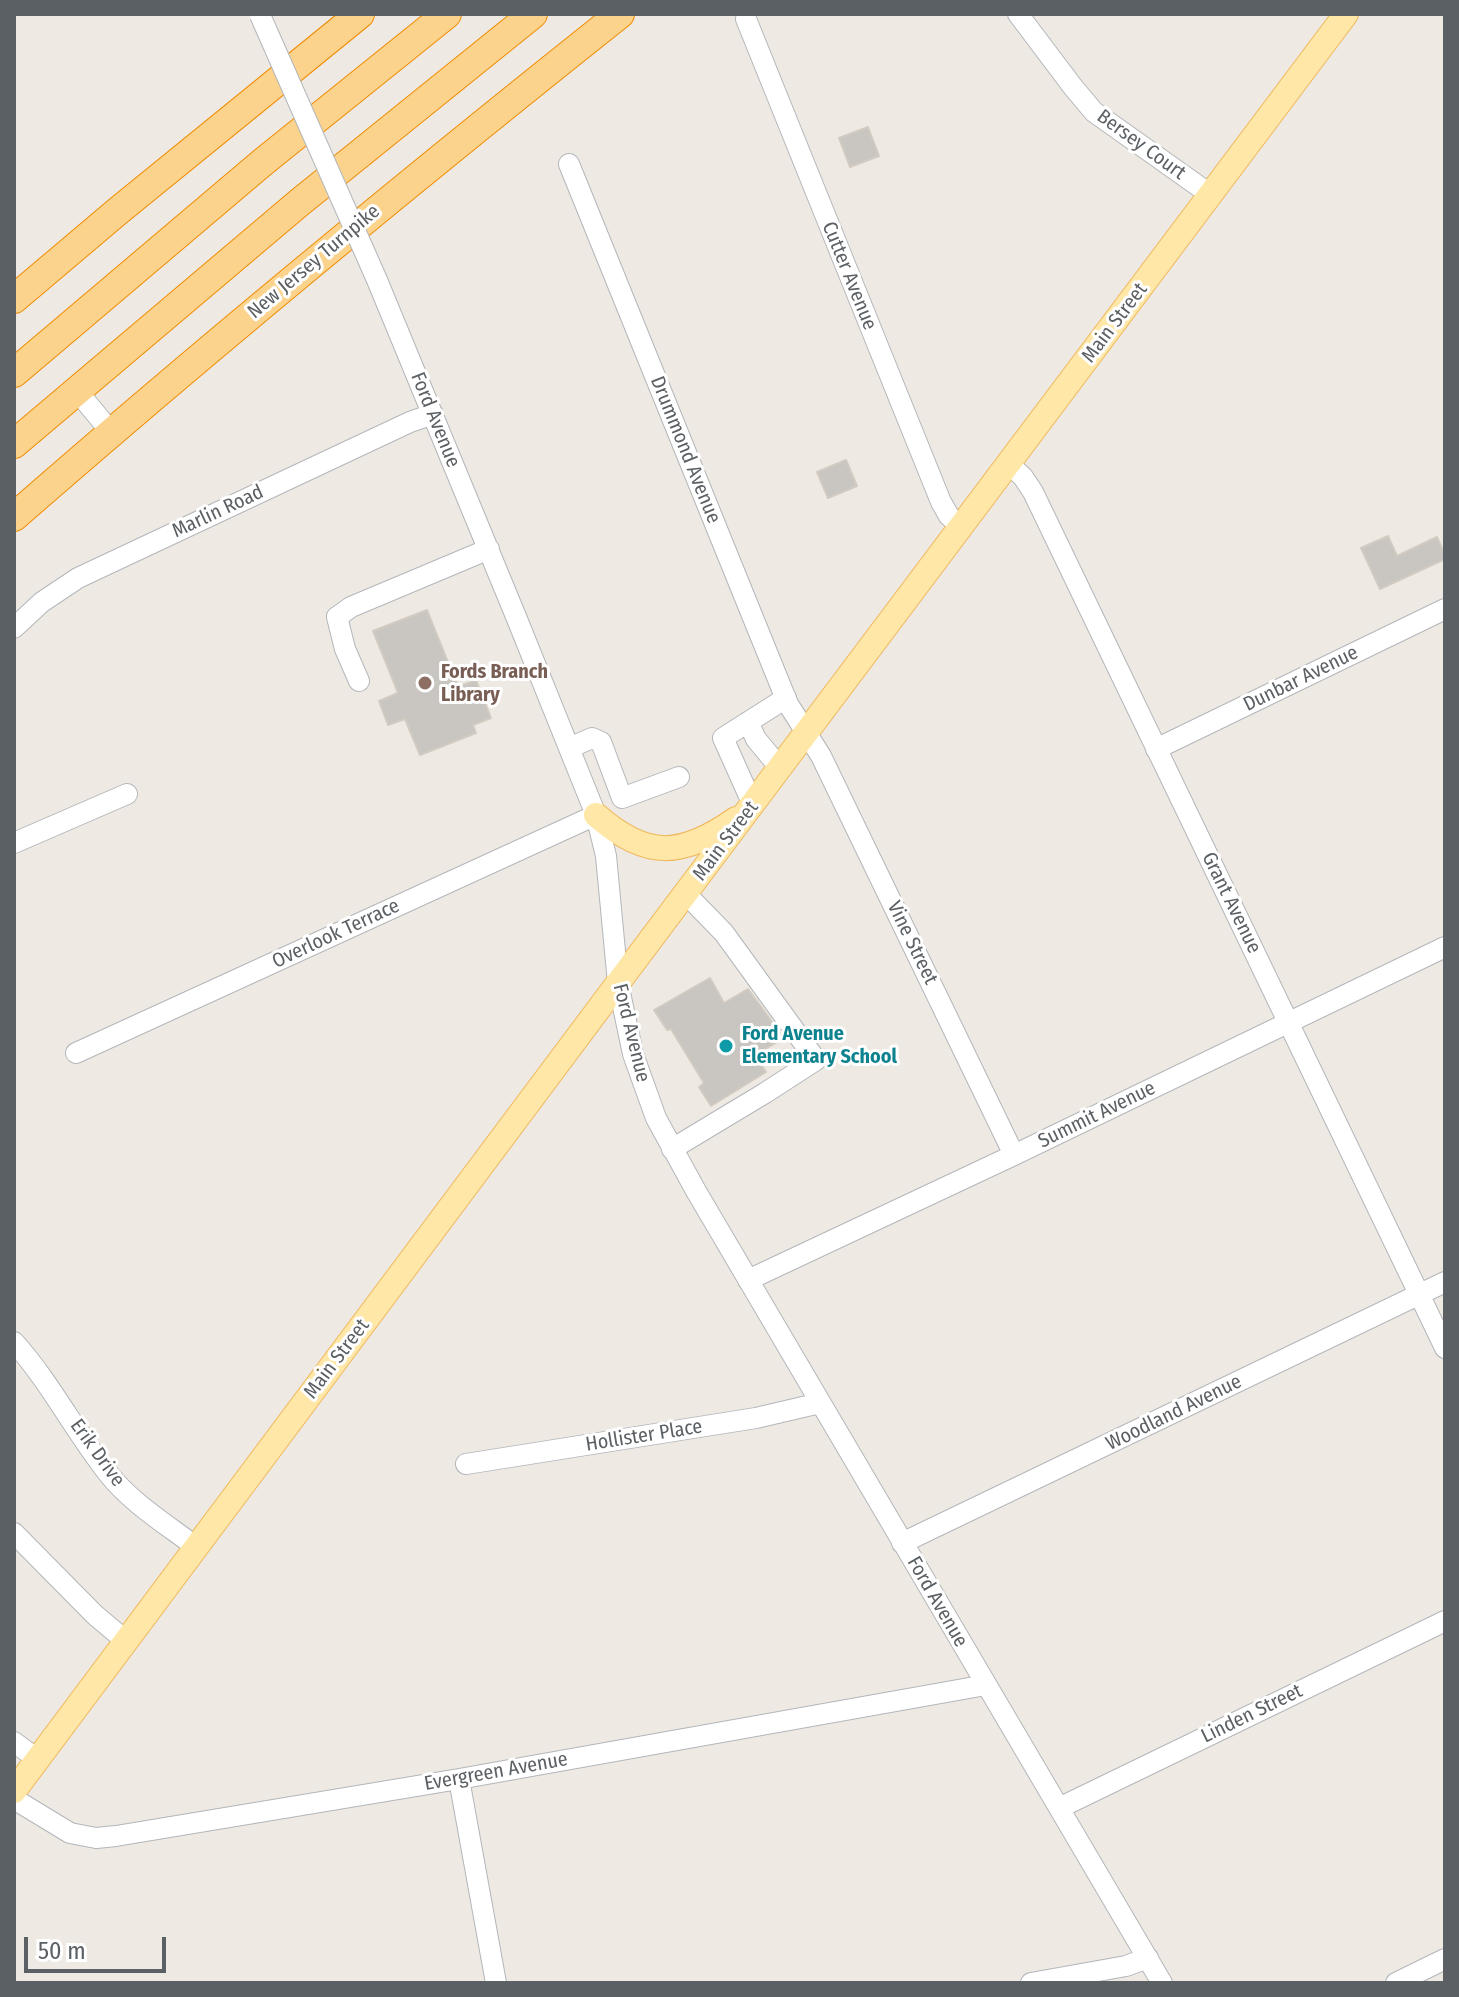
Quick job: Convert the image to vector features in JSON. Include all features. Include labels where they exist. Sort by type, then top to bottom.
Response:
[{"type":"highway","points":[[14,299],[360,14]]},
{"type":"highway","points":[[14,373],[251,172],[447,14]]},
{"type":"highway","points":[[14,444],[300,202],[533,14]]},
{"type":"highway","name":"New Jersey Turnpike","points":[[14,517],[362,221],[620,14]]},
{"type":"main road","name":"Main Street","points":[[14,1791],[1346,14]]},
{"type":"main road","points":[[593,808],[631,840],[664,849],[677,848],[704,838],[753,805]]},
{"type":"street","name":"Ford Avenue","points":[[260,14],[377,280],[593,808],[606,856],[618,983],[627,1029],[641,1080],[656,1118],[1162,1983]]},
{"type":"street","name":"Bersey Court","points":[[1018,14],[1094,112],[1211,195]]},
{"type":"street","name":"Cutter Avenue","points":[[746,19],[941,502],[949,516],[961,527]]},
{"type":"street","name":"Drummond Avenue","points":[[569,164],[786,698],[807,733]]},
{"type":"street","points":[[77,391],[111,432]]},
{"type":"street","name":"Marlin Road","points":[[14,628],[42,602],[78,578],[433,414]]},
{"type":"street","name":"Grant Avenue","points":[[1009,464],[1033,492],[1445,1348]]},
{"type":"street","points":[[359,681],[345,649],[337,617],[351,607],[489,549]]},
{"type":"street","name":"Dunbar Avenue","points":[[1156,749],[1445,609]]},
{"type":"street","points":[[753,805],[723,738],[786,698]]},
{"type":"street","points":[[748,722],[756,739],[780,768]]},
{"type":"street","name":"Vine Street","points":[[807,733],[821,756],[1014,1155]]},
{"type":"street","points":[[569,748],[592,738],[601,742],[622,798],[679,777]]},
{"type":"street","name":"Overlook Terrace","points":[[76,1053],[593,808],[618,788]]},
{"type":"street","points":[[14,843],[127,794]]},
{"type":"street","points":[[672,1149],[816,1060],[724,933],[686,894]]},
{"type":"street","name":"Summit Avenue","points":[[748,1280],[1445,947]]},
{"type":"street","name":"Woodland Avenue","points":[[902,1543],[1445,1282]]},
{"type":"street","name":"Erik Drive","points":[[14,1342],[48,1385],[114,1481],[196,1547]]},
{"type":"street","name":"Hollister Place","points":[[466,1464],[756,1418],[820,1403]]},
{"type":"street","points":[[14,1533],[95,1615],[126,1641]]},
{"type":"street","name":"Linden Street","points":[[1059,1808],[1445,1621]]},
{"type":"street","name":"Evergreen Avenue","points":[[14,1799],[70,1833],[96,1838],[459,1779],[986,1685]]},
{"type":"street","points":[[14,1742],[37,1759]]},
{"type":"street","points":[[459,1779],[496,1983]]},
{"type":"street","points":[[1031,1983],[1126,1966],[1148,1958]]},
{"type":"street","points":[[1396,1983],[1445,1959]]},
{"type":"building","points":[[868,127],[879,156],[850,167],[839,138]]},
{"type":"building","points":[[846,460],[857,486],[828,498],[817,472]]},
{"type":"building","points":[[1388,536],[1397,556],[1437,537],[1445,559],[1380,589],[1361,548]]},
{"type":"building","name":"Fords Branch Library","points":[[427,610],[458,687],[476,680],[491,718],[473,725],[476,733],[420,755],[405,719],[388,725],[379,701],[398,693],[373,631]]},
{"type":"building","name":"Ford Avenue Elementary School","points":[[710,978],[724,1003],[748,989],[784,1038],[755,1055],[766,1072],[711,1106],[699,1087],[704,1083],[671,1029],[667,1030],[654,1010]]},
{"type":"place","name":"Fords Branch Library","points":[[425,683]]},
{"type":"place","name":"Ford Avenue Elementary School","points":[[726,1046]]}]
